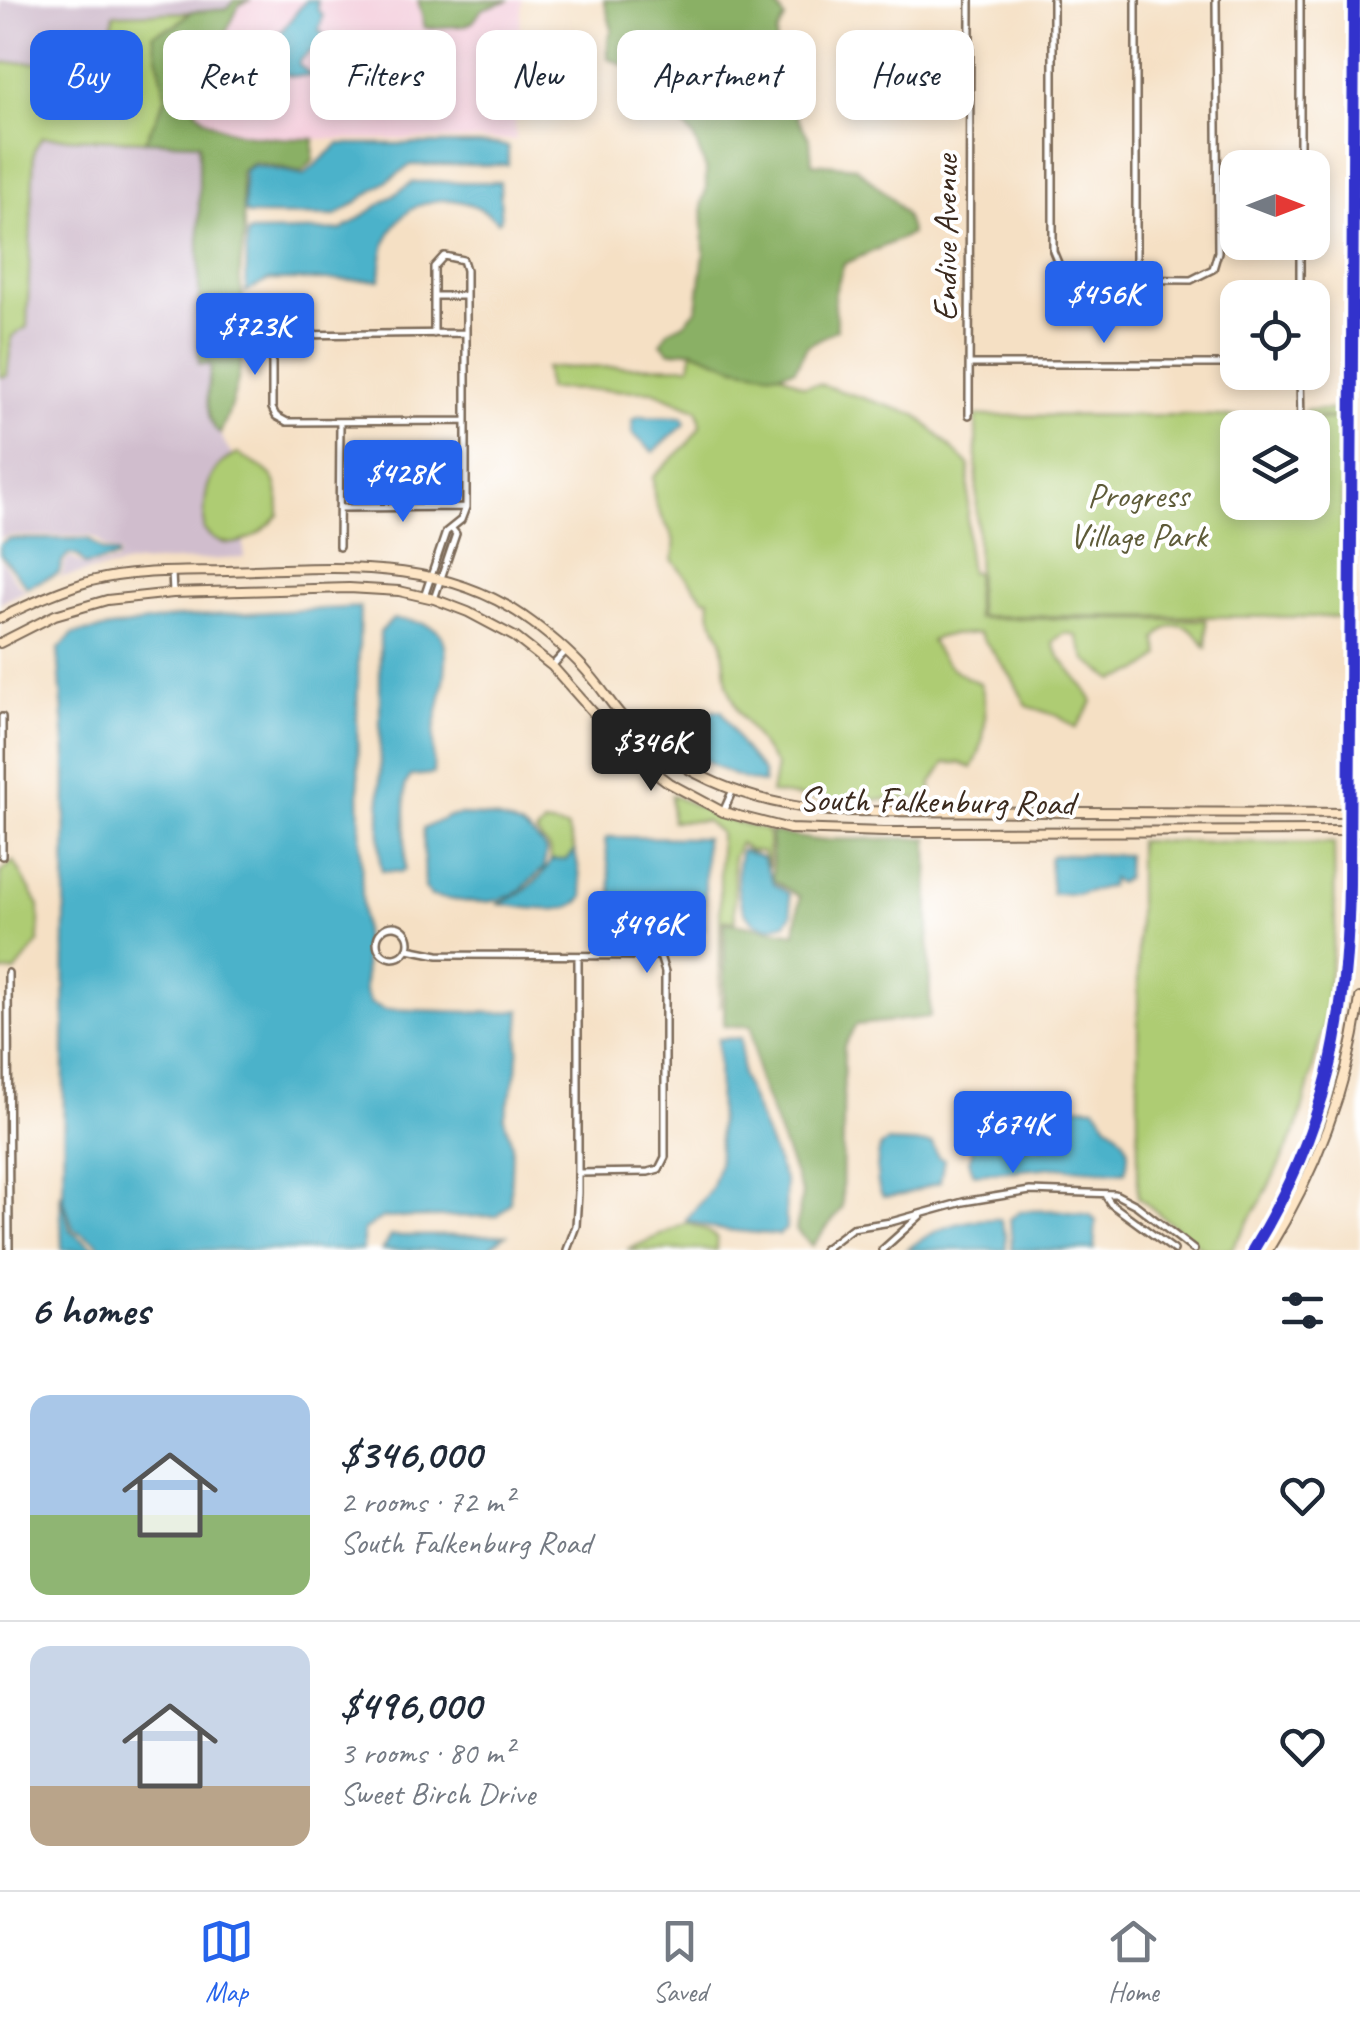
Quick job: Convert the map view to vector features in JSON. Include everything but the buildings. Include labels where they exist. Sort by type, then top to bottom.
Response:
[{"type":"street","name":"Endive Avenue","points":[[970,0],[970,415]]},
{"type":"street","points":[[1053,0],[1053,251],[1068,276],[1091,280],[1192,280],[1213,270],[1218,252],[1216,0]]},
{"type":"street","points":[[1136,0],[1136,280]]},
{"type":"street","points":[[1300,0],[1300,150]]},
{"type":"street","points":[[1253,1250],[1300,1160],[1331,1065],[1345,992],[1356,427],[1356,2]]},
{"type":"street","points":[[434,334],[437,262],[444,256],[455,256],[462,260],[466,270],[466,507],[461,520],[446,532],[436,578]]},
{"type":"street","points":[[434,296],[466,296]]},
{"type":"street","points":[[466,333],[288,335],[272,346],[272,408],[276,416],[288,422],[466,421]]},
{"type":"street","points":[[970,364],[1220,364]]},
{"type":"street","points":[[339,546],[340,422]]},
{"type":"street","points":[[1356,427],[1360,438]]},
{"type":"street","points":[[339,508],[466,507]]},
{"type":"street","points":[[429,598],[456,534],[452,529]]},
{"type":"street","points":[[442,544],[451,547]]},
{"type":"street","name":"South Falkenburg Road","points":[[0,618],[58,591],[95,580],[172,573],[354,567],[410,571],[481,593],[530,621],[588,673],[623,718],[660,751],[710,782],[780,806],[830,811],[1360,813]]},
{"type":"street","points":[[172,573],[173,593]]},
{"type":"street","name":"South Falkenburg Road","points":[[0,643],[84,605],[173,593],[349,588],[429,598],[468,612],[515,637],[552,666],[628,753],[668,783],[724,812],[790,829],[1360,830]]},
{"type":"street","points":[[552,666],[566,651]]},
{"type":"street","points":[[2,718],[2,856]]},
{"type":"street","points":[[724,812],[732,792]]},
{"type":"street","points":[[408,949],[408,934],[400,927],[386,927],[378,934],[377,945],[383,955],[394,958],[408,949],[438,955],[660,956],[665,972],[665,1157],[659,1169],[648,1172],[578,1173]]},
{"type":"street","points":[[567,1250],[576,1226],[578,1173],[578,956]]},
{"type":"street","points":[[8,973],[4,1015],[8,1050],[8,1250]]},
{"type":"street","points":[[1268,1250],[1298,1198],[1332,1116],[1348,1063],[1360,998]]},
{"type":"street","points":[[0,1050],[8,1050]]},
{"type":"street","points":[[823,1250],[833,1247],[852,1228],[1030,1191],[1116,1194],[1194,1250]]},
{"type":"street","points":[[1105,1195],[1110,1204],[1174,1250]]},
{"type":"street","points":[[882,1250],[924,1212]]},
{"type":"shaded area","points":[[0,0],[234,0],[227,9],[210,11],[115,14],[112,30],[30,30],[30,62],[0,63]]},
{"type":"shaded area","points":[[251,0],[306,0],[285,30],[229,30],[239,5]]},
{"type":"shaded area","points":[[317,0],[419,0],[425,27],[473,22],[482,9],[522,0],[519,30],[476,30],[476,120],[515,120],[516,140],[296,139],[226,132],[207,120],[290,120],[290,73],[308,76],[309,71],[299,65],[310,51],[310,120],[456,120],[456,30],[319,30]]},
{"type":"shaded area","points":[[42,137],[199,143],[199,363],[210,364],[211,424],[232,456],[221,463],[205,493],[204,530],[231,544],[244,541],[244,558],[135,563],[56,578],[62,575],[70,557],[86,567],[117,562],[120,553],[105,548],[90,536],[0,539],[0,377],[7,375],[12,336],[27,327],[34,151]]},
{"type":"shaded area","points":[[0,558],[18,584],[27,590],[0,603]]},
{"type":"green space","points":[[234,0],[251,0],[239,5],[227,30],[164,30],[191,12],[227,9]]},
{"type":"green space","points":[[418,0],[510,0],[482,9],[473,22],[464,26],[425,28]]},
{"type":"green space","points":[[604,0],[773,0],[785,19],[779,30],[617,30],[617,62],[608,58],[612,29]]},
{"type":"green space","points":[[190,12],[175,26],[153,34],[163,103],[145,141],[42,137],[34,150],[27,327],[12,336],[7,376],[0,377],[0,63],[30,62],[30,120],[143,120],[143,30],[112,30],[114,14]]},
{"type":"green space","points":[[163,30],[163,82],[153,34]]},
{"type":"green space","points":[[163,103],[163,120],[208,120],[252,135],[314,139],[313,161],[302,172],[254,162],[241,171],[244,342],[238,381],[220,434],[209,412],[210,364],[199,364],[199,143],[145,141]]},
{"type":"green space","points":[[679,120],[799,120],[810,140],[812,163],[856,167],[905,215],[911,234],[844,264],[834,295],[837,329],[807,346],[795,369],[780,373],[736,367],[693,350],[670,352],[661,343],[668,331],[684,323],[697,309],[704,253],[702,202],[706,169],[694,138]]},
{"type":"green space","points":[[693,350],[736,367],[780,373],[804,386],[819,384],[917,415],[969,465],[967,551],[970,572],[975,572],[976,618],[1206,620],[1207,649],[1191,630],[1170,627],[1156,639],[1160,655],[1155,660],[1114,680],[1086,660],[1077,636],[1060,636],[1053,643],[1057,651],[1093,702],[1076,728],[1058,716],[1027,706],[1011,676],[979,633],[942,636],[931,641],[940,656],[957,672],[980,683],[983,693],[983,737],[972,768],[945,763],[932,783],[930,798],[832,801],[771,793],[776,766],[739,713],[727,684],[722,639],[711,616],[709,599],[672,560],[673,537],[654,498],[653,477],[687,445],[701,425],[698,410],[653,391],[547,389],[545,368],[690,366]]},
{"type":"green space","points":[[1330,410],[1349,410],[1348,602],[1344,601],[1347,419],[1330,417]]},
{"type":"green space","name":"Progress Village Park","points":[[976,416],[1220,416],[1220,520],[1330,520],[1330,420],[1343,420],[1340,617],[978,616]]},
{"type":"green space","points":[[238,454],[275,481],[279,515],[253,537],[223,543],[204,530],[206,496],[218,467]]},
{"type":"green space","points":[[671,795],[728,820],[768,831],[769,868],[763,852],[748,850],[740,843],[733,858],[735,921],[722,922],[720,1007],[720,833],[706,821],[672,821]]},
{"type":"green space","points":[[545,824],[567,828],[575,851],[566,860],[551,860],[549,849],[536,833]]},
{"type":"green space","points":[[771,832],[814,840],[928,838],[930,1017],[856,1025],[844,1046],[842,1208],[812,1246],[796,1230],[802,1194],[758,1078],[751,1026],[724,1026],[725,922],[795,933],[800,897],[773,880]]},
{"type":"green space","points":[[1138,841],[1334,843],[1335,926],[1324,1025],[1298,1126],[1263,1198],[1231,1250],[1204,1250],[1138,1197]]},
{"type":"green space","points":[[14,861],[39,906],[39,942],[15,972],[0,972],[0,873]]},
{"type":"green space","points":[[961,1096],[1002,1096],[1002,1108],[961,1108]]},
{"type":"green space","points":[[687,1223],[717,1238],[717,1250],[627,1250]]},
{"type":"water","points":[[306,0],[317,0],[323,16],[319,30],[310,30],[310,52],[299,61],[310,76],[290,76],[290,30],[283,30]]},
{"type":"water","points":[[339,144],[498,144],[508,147],[508,165],[411,165],[336,216],[248,215],[244,211],[244,171],[254,165],[304,175]]},
{"type":"water","points":[[413,182],[500,182],[501,219],[498,222],[472,205],[456,201],[426,203],[400,219],[390,233],[380,280],[269,280],[246,292],[250,232],[342,230]]},
{"type":"water","points":[[639,416],[683,417],[685,424],[653,452],[633,434],[632,420]]},
{"type":"water","points":[[8,539],[89,539],[103,551],[117,554],[117,558],[85,565],[78,556],[69,554],[59,573],[27,587],[0,554],[0,544]]},
{"type":"water","points":[[360,607],[357,719],[365,992],[370,1003],[384,1009],[501,1013],[521,1010],[517,1071],[504,1118],[512,1144],[510,1203],[498,1216],[382,1218],[363,1231],[363,1250],[103,1250],[73,1229],[63,1196],[66,759],[58,650],[73,634],[178,617]]},
{"type":"water","points":[[393,619],[435,629],[444,640],[446,651],[434,732],[433,774],[411,776],[405,785],[402,872],[382,871],[380,862],[380,632]]},
{"type":"water","points":[[714,710],[722,711],[741,745],[763,772],[764,783],[720,769],[682,742],[684,734]]},
{"type":"water","points":[[460,815],[497,818],[519,826],[546,851],[544,868],[520,890],[499,900],[477,902],[431,896],[425,888],[423,829]]},
{"type":"water","points":[[705,838],[705,929],[663,903],[613,900],[605,840]]},
{"type":"water","points":[[741,850],[762,857],[774,884],[789,894],[792,914],[786,923],[757,924],[748,916],[738,892]]},
{"type":"water","points":[[575,851],[584,897],[576,904],[544,910],[497,904],[528,887],[551,860],[566,860]]},
{"type":"water","points":[[1065,854],[1127,855],[1126,878],[1118,883],[1112,879],[1110,886],[1079,894],[1052,894],[1049,859]]},
{"type":"water","points":[[741,1038],[742,1076],[785,1182],[786,1229],[779,1235],[715,1229],[686,1220],[711,1189],[719,1163],[718,1039]]},
{"type":"water","points":[[1075,1106],[1095,1107],[1122,1136],[1128,1152],[1125,1172],[1055,1167],[974,1174],[969,1161],[972,1151],[961,1138],[961,1121],[988,1118],[1004,1131],[1007,1142],[1041,1147],[1053,1141]]},
{"type":"water","points":[[888,1142],[932,1144],[938,1157],[944,1159],[940,1182],[903,1195],[883,1197],[877,1165],[880,1146]]},
{"type":"water","points":[[60,1192],[70,1231],[98,1250],[62,1250]]},
{"type":"water","points":[[1057,1210],[1090,1215],[1096,1221],[1094,1250],[1012,1250],[1010,1219],[1020,1211]]},
{"type":"water","points":[[1000,1219],[1006,1250],[907,1250],[950,1226]]},
{"type":"water","points":[[506,1235],[487,1250],[382,1250],[391,1236]]},
{"type":"transit line","points":[[1253,1250],[1299,1161],[1315,1118],[1328,1074],[1344,984],[1349,884],[1354,0]]}]
